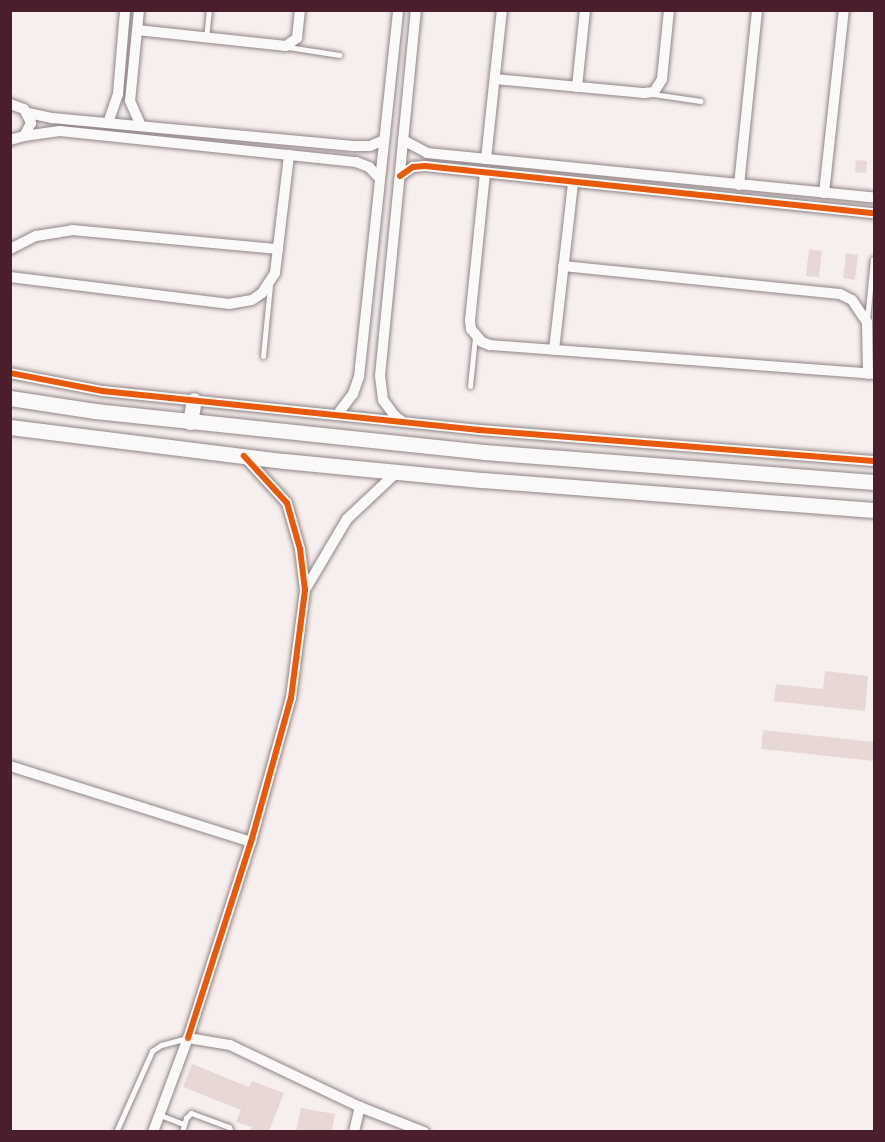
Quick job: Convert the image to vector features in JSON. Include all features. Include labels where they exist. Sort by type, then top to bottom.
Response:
[{"type":"street","points":[[108,123],[118,94],[125,10]]},
{"type":"street","points":[[139,10],[130,101],[141,126]]},
{"type":"street","points":[[137,30],[286,46],[297,38],[300,10]]},
{"type":"street","points":[[337,415],[353,394],[359,377],[398,10]]},
{"type":"street","points":[[404,422],[395,416],[383,400],[380,376],[416,10]]},
{"type":"street","points":[[486,159],[502,10]]},
{"type":"street","points":[[577,87],[585,10]]},
{"type":"street","points":[[495,79],[649,93],[661,84],[669,10]]},
{"type":"street","points":[[739,185],[757,10]]},
{"type":"street","points":[[824,193],[844,10]]},
{"type":"street","points":[[12,103],[28,113],[52,118],[356,146],[370,146],[384,140]]},
{"type":"street","points":[[24,136],[31,123],[28,113]]},
{"type":"street","points":[[10,140],[60,130],[363,164],[380,179]]},
{"type":"street","points":[[403,140],[427,153],[874,198]]},
{"type":"street","points":[[425,166],[427,153]]},
{"type":"street","points":[[10,277],[229,304],[252,300],[270,284],[275,273],[289,155]]},
{"type":"street","points":[[400,176],[414,167],[425,166],[874,213]]},
{"type":"street","points":[[485,173],[470,320],[475,336],[490,345],[871,374],[867,322],[852,300],[840,294],[563,266]]},
{"type":"street","points":[[554,350],[573,182]]},
{"type":"street","points":[[10,249],[36,236],[72,230],[278,249]]},
{"type":"street","points":[[10,373],[103,391],[404,422],[874,460]]},
{"type":"street","points":[[10,398],[190,422],[496,453],[874,482]]},
{"type":"street","points":[[190,422],[194,400]]},
{"type":"street","points":[[28,430],[29,402]]},
{"type":"street","points":[[10,427],[397,472],[874,510]]},
{"type":"street","points":[[153,1131],[188,1038],[251,842],[291,698],[305,590],[300,549],[287,503],[244,456]]},
{"type":"street","points":[[305,590],[347,519],[397,472]]},
{"type":"street","points":[[10,766],[251,842]]},
{"type":"street","points":[[188,1038],[230,1045],[360,1107],[424,1131]]},
{"type":"street","points":[[354,1131],[360,1107]]},
{"type":"lane","points":[[206,38],[209,10]]},
{"type":"lane","points":[[286,46],[339,55]]},
{"type":"lane","points":[[649,93],[700,101]]},
{"type":"lane","points":[[867,322],[873,259]]},
{"type":"lane","points":[[263,356],[270,284]]},
{"type":"lane","points":[[470,386],[475,336]]},
{"type":"lane","points":[[116,1131],[152,1051],[161,1045],[188,1038]]},
{"type":"lane","points":[[182,1131],[191,1113],[230,1127],[231,1131]]},
{"type":"lane","points":[[159,1115],[184,1124]]},
{"type":"building","points":[[856,160],[867,161],[866,173],[855,172]]},
{"type":"building","points":[[809,249],[822,251],[819,277],[806,276]]},
{"type":"building","points":[[846,253],[858,255],[855,280],[843,278]]},
{"type":"building","points":[[825,671],[868,676],[865,711],[774,701],[776,684],[823,689]]},
{"type":"building","points":[[763,730],[874,742],[874,761],[761,749]]},
{"type":"building","points":[[192,1064],[249,1087],[252,1081],[284,1093],[269,1131],[250,1131],[252,1127],[236,1122],[241,1110],[183,1087]]},
{"type":"building","points":[[301,1108],[335,1114],[332,1131],[296,1131]]},
{"type":"cycle path","points":[[400,176],[413,167],[425,166],[874,213]]},
{"type":"cycle path","points":[[10,373],[103,391],[479,430],[874,461]]},
{"type":"cycle path","points":[[188,1038],[251,842],[291,698],[305,590],[300,549],[287,503],[244,456]]}]
